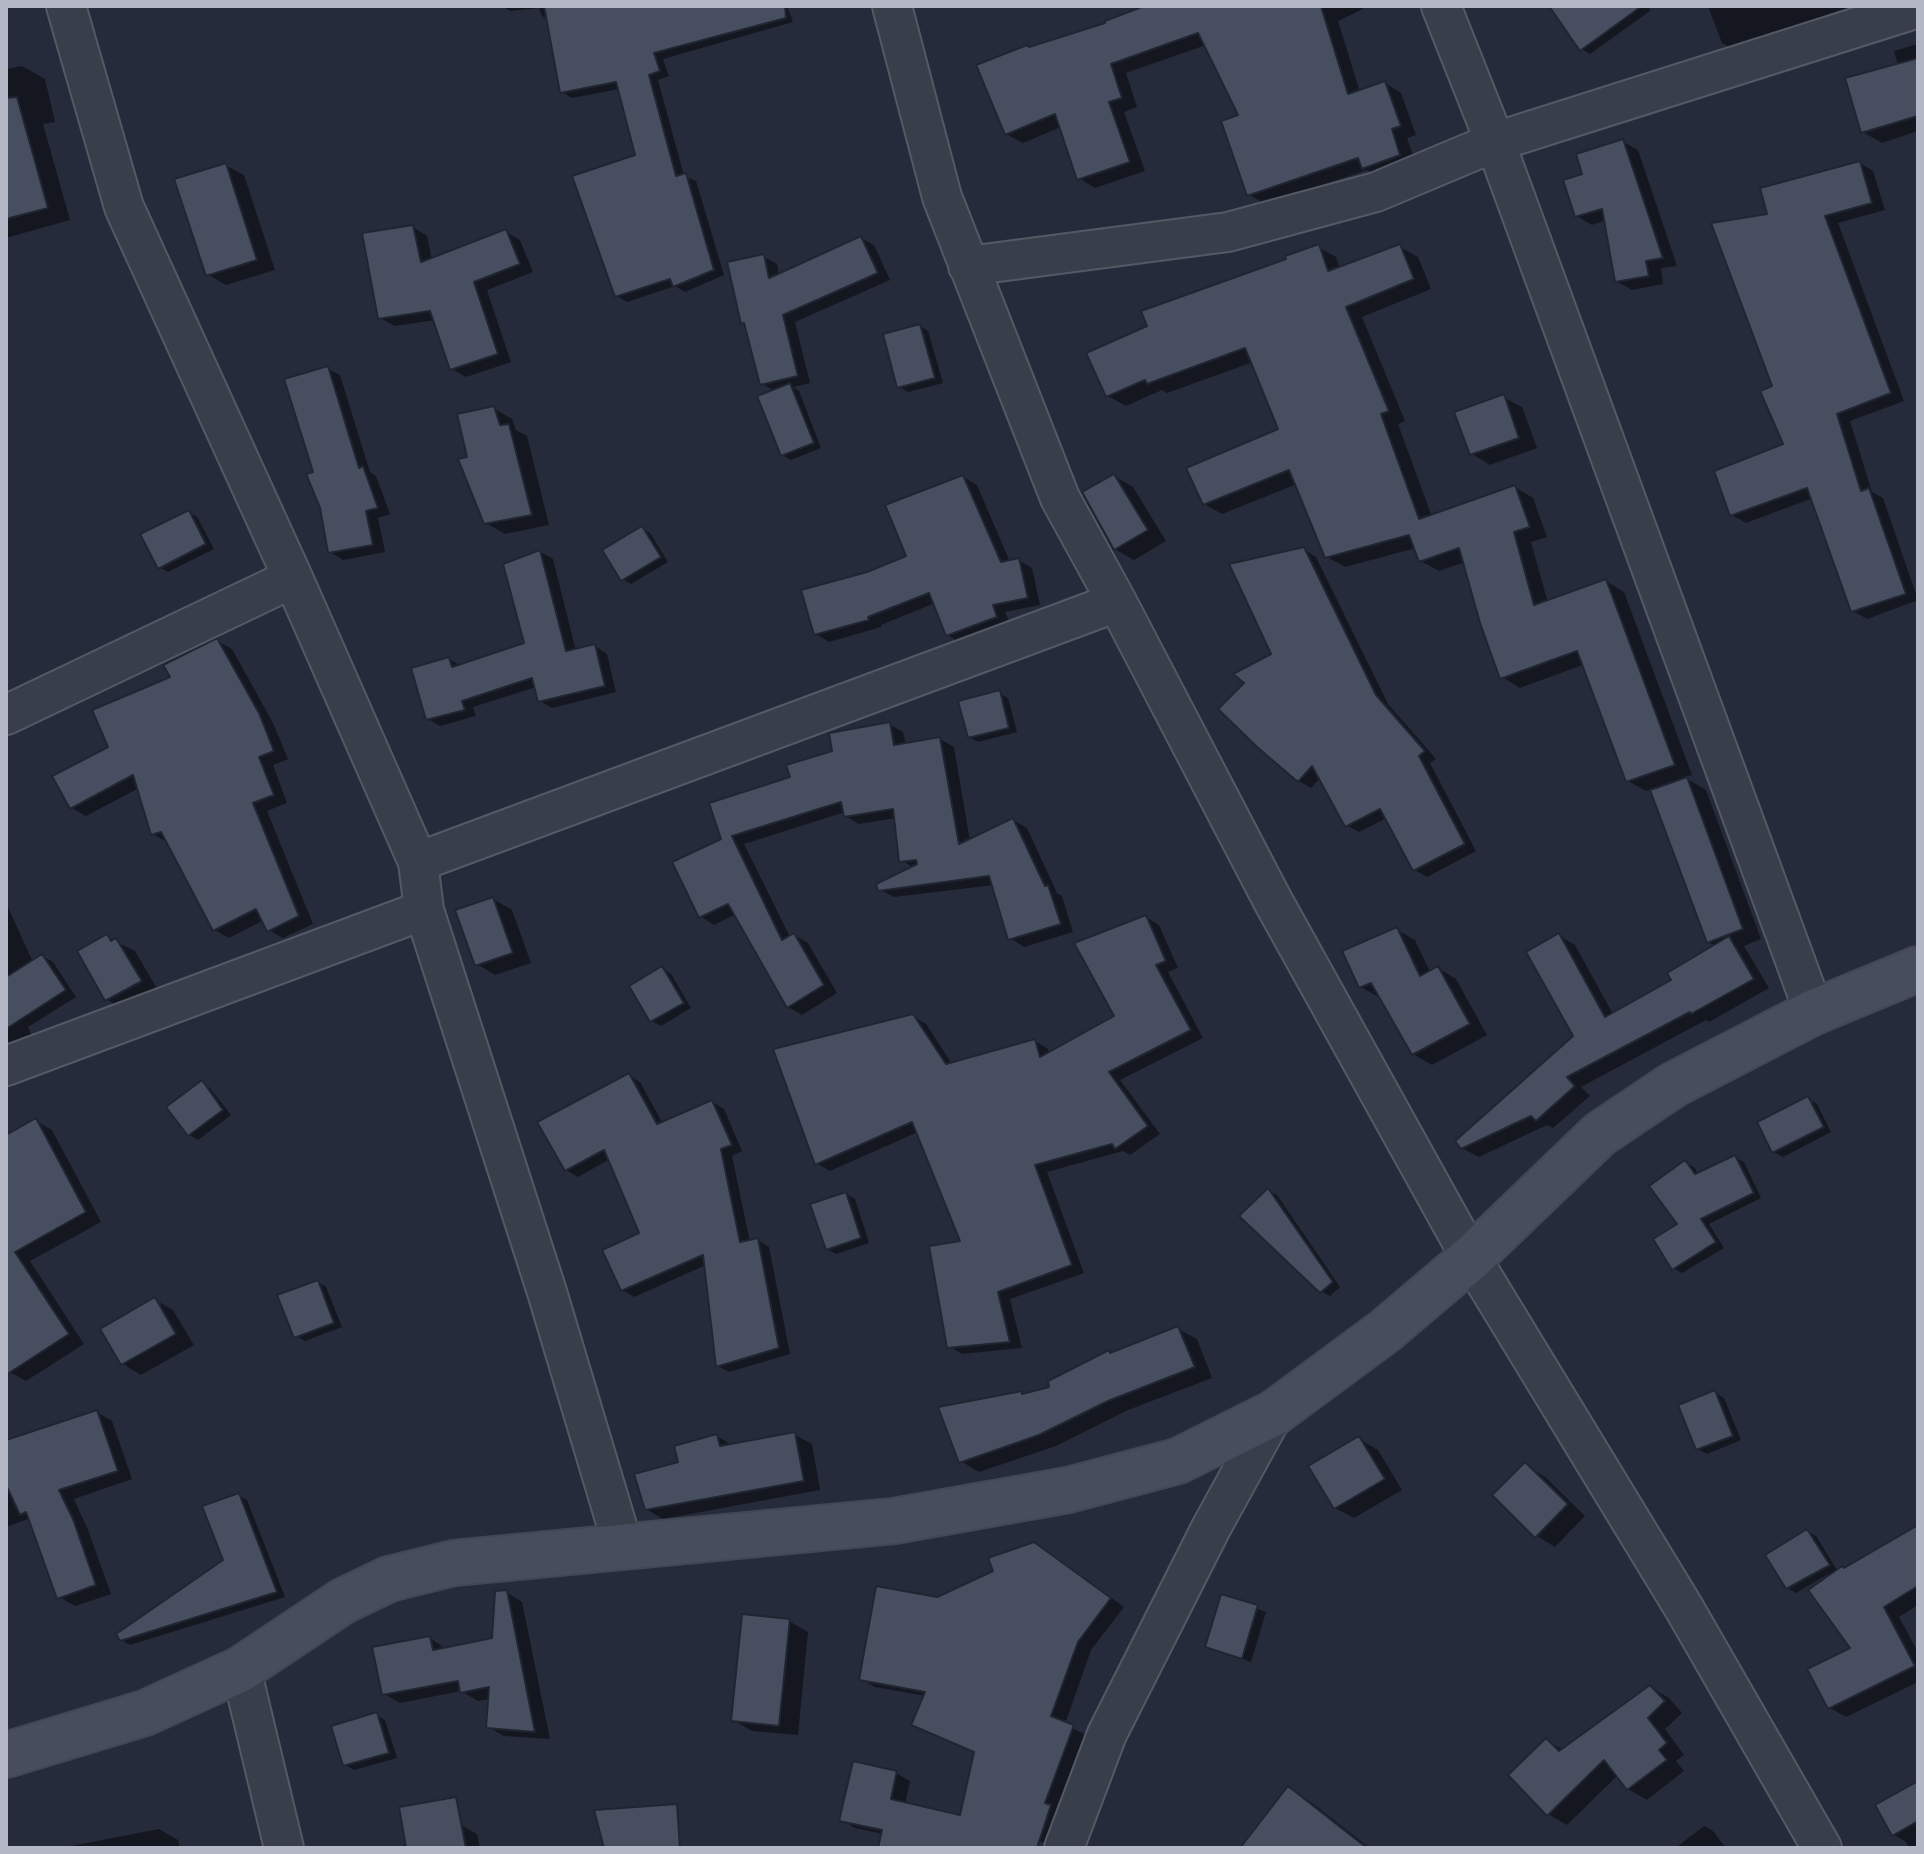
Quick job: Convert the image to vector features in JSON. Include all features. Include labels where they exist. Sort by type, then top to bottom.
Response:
[{"type":"street","points":[[66,6],[124,207],[418,862],[424,910],[547,1292],[623,1546]]},
{"type":"street","points":[[892,6],[942,197],[1060,498],[1273,901],[1471,1258],[1684,1608],[1822,1848]]},
{"type":"street","points":[[1441,6],[1495,142],[1814,1012]]},
{"type":"street","points":[[968,266],[1228,232],[1376,192],[1495,142],[1918,8]]},
{"type":"street","points":[[6,715],[293,578]]},
{"type":"street","points":[[418,862],[1117,602]]},
{"type":"street","points":[[6,1066],[424,910]]},
{"type":"street","points":[[6,1755],[145,1713],[241,1669],[343,1601],[389,1579],[454,1563],[894,1521],[1068,1490],[1178,1461],[1274,1413],[1385,1331],[1471,1258],[1600,1134],[1673,1085],[1814,1012],[1918,969]]},
{"type":"street","points":[[1064,1848],[1107,1734],[1211,1528],[1274,1413]]},
{"type":"street","points":[[241,1669],[284,1848]]},
{"type":"building","points":[[544,6],[785,6],[786,18],[654,53],[660,71],[649,75],[676,176],[686,173],[714,270],[673,287],[670,279],[615,297],[572,176],[635,155],[616,82],[560,93]]},
{"type":"building","points":[[1144,6],[1321,6],[1348,94],[1385,81],[1401,126],[1392,129],[1400,155],[1362,169],[1358,158],[1247,196],[1221,121],[1238,115],[1198,33],[1111,64],[1122,98],[1109,102],[1130,162],[1077,180],[1055,114],[1005,135],[976,65],[1027,45],[1029,47],[1105,23]]},
{"type":"building","points":[[1549,6],[1642,6],[1580,51]]},
{"type":"building","points":[[1918,58],[1918,116],[1861,133],[1845,78]]},
{"type":"building","points":[[17,97],[48,208],[6,219],[6,98]]},
{"type":"building","points":[[1623,139],[1663,258],[1646,261],[1649,276],[1615,282],[1602,209],[1575,217],[1563,180],[1582,174],[1576,154]]},
{"type":"building","points":[[1860,161],[1872,203],[1825,216],[1891,393],[1837,414],[1861,491],[1869,488],[1906,594],[1851,612],[1807,488],[1730,516],[1714,471],[1783,444],[1760,391],[1772,386],[1711,223],[1767,214],[1760,188]]},
{"type":"building","points":[[226,163],[257,260],[206,276],[174,179]]},
{"type":"building","points":[[413,225],[421,262],[506,229],[520,264],[474,282],[498,354],[450,370],[430,311],[378,319],[362,233]]},
{"type":"building","points":[[861,236],[878,273],[783,315],[798,376],[760,385],[744,323],[741,324],[727,262],[764,254],[769,278]]},
{"type":"building","points":[[1319,244],[1328,271],[1400,244],[1414,279],[1346,307],[1389,411],[1381,414],[1419,519],[1515,485],[1530,527],[1514,532],[1534,605],[1606,579],[1675,765],[1626,782],[1577,651],[1500,679],[1459,548],[1419,562],[1409,535],[1325,558],[1289,470],[1203,505],[1186,468],[1278,429],[1245,348],[1147,384],[1145,380],[1106,397],[1086,353],[1147,326],[1141,311],[1286,259],[1285,256]]},
{"type":"building","points":[[920,324],[935,378],[897,388],[883,334]]},
{"type":"building","points":[[328,366],[359,468],[363,466],[378,508],[366,511],[373,545],[328,553],[320,508],[306,474],[313,472],[284,379]]},
{"type":"building","points":[[790,383],[814,443],[781,456],[757,396]]},
{"type":"building","points":[[1504,394],[1519,438],[1470,455],[1454,412]]},
{"type":"building","points":[[494,406],[500,425],[509,424],[532,515],[484,524],[458,459],[467,457],[457,414]]},
{"type":"building","points":[[1114,474],[1148,530],[1114,550],[1082,492]]},
{"type":"building","points":[[963,475],[1001,562],[1019,558],[1028,598],[993,605],[997,617],[946,636],[929,593],[868,617],[869,620],[814,635],[801,590],[867,572],[906,556],[885,505]]},
{"type":"building","points":[[189,510],[206,544],[158,569],[140,534]]},
{"type":"building","points":[[642,526],[661,557],[621,581],[602,550]]},
{"type":"building","points":[[1304,547],[1376,695],[1425,751],[1419,756],[1465,844],[1413,871],[1380,809],[1345,827],[1312,766],[1298,782],[1218,709],[1244,683],[1233,674],[1271,654],[1229,564]]},
{"type":"building","points":[[540,550],[566,651],[595,644],[605,686],[538,702],[532,678],[462,701],[465,710],[426,720],[411,668],[449,657],[452,667],[524,643],[503,564]]},
{"type":"building","points":[[217,638],[259,713],[274,751],[259,757],[274,795],[253,803],[299,916],[267,932],[256,909],[213,931],[161,832],[151,835],[133,775],[70,809],[52,776],[108,747],[92,710],[170,677],[163,665]]},
{"type":"building","points":[[1000,690],[1009,728],[968,738],[958,701]]},
{"type":"building","points":[[890,722],[894,745],[940,737],[959,844],[1013,818],[1045,886],[1048,885],[1061,924],[1008,940],[989,876],[878,891],[876,884],[917,864],[916,860],[899,862],[893,809],[844,817],[841,802],[732,836],[782,940],[794,933],[824,985],[787,1008],[728,904],[699,918],[672,862],[721,839],[709,803],[790,777],[786,765],[832,751],[829,733]]},
{"type":"building","points":[[1687,777],[1743,929],[1707,943],[1650,790]]},
{"type":"building","points":[[493,897],[513,953],[475,966],[455,910]]},
{"type":"building","points":[[1146,915],[1166,961],[1156,965],[1191,1030],[1109,1072],[1148,1126],[1115,1149],[1112,1144],[1035,1165],[1072,1265],[998,1292],[1010,1342],[947,1348],[929,1246],[960,1241],[912,1122],[815,1165],[773,1049],[913,1014],[946,1064],[1035,1039],[1040,1057],[1114,1016],[1074,943]]},
{"type":"building","points":[[1397,927],[1420,976],[1438,966],[1470,1024],[1412,1055],[1371,983],[1359,988],[1342,951]]},
{"type":"building","points":[[1559,933],[1605,1017],[1671,980],[1667,973],[1729,936],[1754,979],[1567,1077],[1575,1086],[1536,1121],[1531,1116],[1461,1149],[1455,1141],[1573,1036],[1526,952]]},
{"type":"building","points":[[107,934],[111,941],[116,938],[142,981],[105,1001],[77,951]]},
{"type":"building","points":[[42,954],[66,990],[6,1029],[6,977]]},
{"type":"building","points":[[662,966],[684,1003],[650,1022],[629,986]]},
{"type":"building","points":[[629,1073],[657,1124],[712,1100],[732,1145],[721,1149],[740,1242],[758,1238],[779,1348],[716,1367],[703,1255],[621,1291],[602,1250],[639,1233],[604,1150],[565,1171],[537,1122]]},
{"type":"building","points":[[202,1080],[223,1110],[188,1136],[166,1107]]},
{"type":"building","points":[[1808,1096],[1824,1127],[1772,1153],[1757,1122]]},
{"type":"building","points":[[36,1118],[86,1212],[15,1252],[69,1334],[6,1375],[6,1135]]},
{"type":"building","points":[[1735,1155],[1754,1193],[1701,1219],[1716,1242],[1672,1270],[1653,1239],[1677,1224],[1649,1186],[1685,1160],[1695,1174]]},
{"type":"building","points":[[1268,1188],[1333,1282],[1320,1293],[1239,1216]]},
{"type":"building","points":[[846,1192],[861,1238],[826,1250],[810,1204]]},
{"type":"building","points":[[318,1280],[334,1323],[294,1338],[277,1295]]},
{"type":"building","points":[[155,1297],[176,1334],[121,1365],[100,1329]]},
{"type":"building","points":[[1178,1326],[1195,1367],[1108,1401],[1039,1435],[959,1463],[938,1407],[1049,1387],[1048,1381],[1109,1350],[1110,1353]]},
{"type":"building","points":[[1715,1390],[1733,1436],[1696,1450],[1678,1405]]},
{"type":"building","points":[[97,1410],[118,1471],[59,1490],[73,1519],[96,1585],[57,1599],[26,1512],[20,1515],[6,1485],[6,1440]]},
{"type":"building","points":[[795,1432],[804,1481],[645,1510],[634,1474],[678,1462],[674,1446],[717,1434],[720,1446]]},
{"type":"building","points":[[1359,1436],[1385,1479],[1334,1509],[1308,1466]]},
{"type":"building","points":[[1525,1462],[1568,1504],[1535,1538],[1492,1495]]},
{"type":"building","points":[[239,1493],[277,1592],[120,1641],[116,1634],[223,1560],[202,1506]]},
{"type":"building","points":[[1918,1525],[1918,1586],[1884,1607],[1915,1666],[1828,1709],[1807,1669],[1850,1648],[1808,1590],[1842,1566],[1844,1568]]},
{"type":"building","points":[[1807,1529],[1830,1565],[1786,1589],[1765,1555]]},
{"type":"building","points":[[1034,1542],[1111,1598],[1078,1642],[1051,1716],[1074,1725],[1045,1803],[1051,1805],[1037,1848],[878,1848],[882,1830],[839,1821],[853,1761],[897,1771],[891,1799],[960,1815],[974,1752],[911,1725],[925,1692],[859,1680],[876,1586],[937,1597],[993,1571],[988,1558]]},
{"type":"building","points":[[507,1590],[535,1732],[486,1728],[489,1687],[460,1693],[458,1681],[382,1695],[372,1647],[430,1636],[433,1650],[492,1638],[495,1591]]},
{"type":"building","points":[[1221,1594],[1258,1605],[1242,1659],[1205,1647]]},
{"type":"building","points":[[742,1614],[790,1619],[779,1726],[731,1721]]},
{"type":"building","points":[[1650,1685],[1665,1701],[1648,1718],[1667,1743],[1659,1750],[1667,1760],[1627,1790],[1604,1760],[1547,1816],[1508,1775],[1546,1738],[1559,1751]]},
{"type":"building","points":[[377,1712],[389,1753],[343,1766],[331,1726]]},
{"type":"building","points":[[1918,1781],[1918,1821],[1892,1836],[1875,1805]]},
{"type":"building","points":[[1288,1786],[1367,1848],[1240,1848]]},
{"type":"building","points":[[456,1797],[466,1848],[406,1848],[399,1807]]},
{"type":"building","points":[[677,1804],[680,1848],[604,1848],[594,1810]]}]
